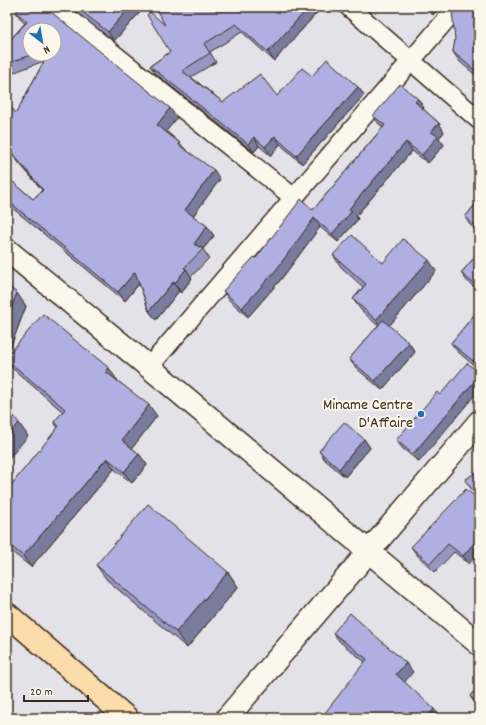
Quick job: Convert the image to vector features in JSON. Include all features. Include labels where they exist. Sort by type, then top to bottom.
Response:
[{"type":"main road","points":[[7,614],[128,718]]},
{"type":"street","points":[[55,7],[293,197]]},
{"type":"street","points":[[349,7],[479,120]]},
{"type":"street","points":[[149,367],[457,7]]},
{"type":"street","points":[[7,250],[479,644]]},
{"type":"street","points":[[227,718],[479,422]]},
{"type":"building","points":[[21,7],[45,7],[170,108],[157,125],[180,143],[179,145],[214,170],[185,210],[207,226],[194,244],[203,249],[184,268],[186,269],[175,283],[173,282],[149,311],[135,272],[118,292],[7,200],[7,177],[33,199],[43,190],[7,147],[7,103],[16,113],[44,62],[62,62],[62,22],[27,22],[16,12]]},
{"type":"building","points":[[76,7],[130,7],[108,32]]},
{"type":"building","points":[[155,7],[309,7],[268,52],[236,24],[204,44],[210,53],[182,71],[223,102],[260,74],[277,96],[302,68],[312,76],[327,59],[358,87],[296,156],[275,136],[265,147],[254,137],[248,144],[150,66],[170,52],[147,15],[150,12],[165,25]]},
{"type":"building","points":[[456,7],[461,7],[462,9],[464,7],[479,7],[479,74],[453,52],[455,39],[452,11]]},
{"type":"building","points":[[22,27],[22,58],[7,64],[7,41],[10,40]]},
{"type":"building","points":[[400,84],[418,99],[415,102],[439,123],[431,132],[438,136],[422,155],[406,142],[349,209],[352,211],[332,234],[314,218],[276,270],[242,308],[223,291],[254,257],[256,258],[301,199],[313,210],[385,125],[373,116]]},
{"type":"building","points":[[479,200],[479,229],[465,217]]},
{"type":"building","points":[[352,235],[383,263],[403,239],[429,260],[376,320],[353,299],[366,284],[333,255]]},
{"type":"building","points":[[479,252],[479,288],[461,273]]},
{"type":"building","points":[[7,285],[17,293],[7,319]]},
{"type":"building","points":[[479,309],[479,353],[473,361],[451,343]]},
{"type":"building","points":[[43,314],[109,368],[106,372],[149,405],[122,440],[139,454],[124,472],[107,458],[23,556],[7,543],[7,490],[59,426],[54,422],[65,409],[7,360],[7,356]]},
{"type":"building","points":[[383,320],[409,343],[375,381],[349,359]]},
{"type":"building","points":[[467,363],[479,373],[479,376],[413,454],[396,440],[437,392],[440,395]]},
{"type":"building","points":[[7,410],[11,412],[19,423],[7,437]]},
{"type":"building","points":[[344,422],[364,439],[339,469],[319,451]]},
{"type":"building","points":[[479,470],[479,490],[475,493],[465,480]]},
{"type":"building","points":[[466,489],[479,500],[479,537],[463,556],[448,544],[430,564],[411,547]]},
{"type":"building","points":[[148,504],[228,572],[176,632],[96,565]]},
{"type":"building","points":[[350,613],[406,663],[396,674],[434,709],[426,718],[321,718],[367,659],[333,633]]},
{"type":"building","points":[[479,686],[479,704],[470,696]]},
{"type":"place","name":"Miname Centre D'Affaire","points":[[421,414]]}]
